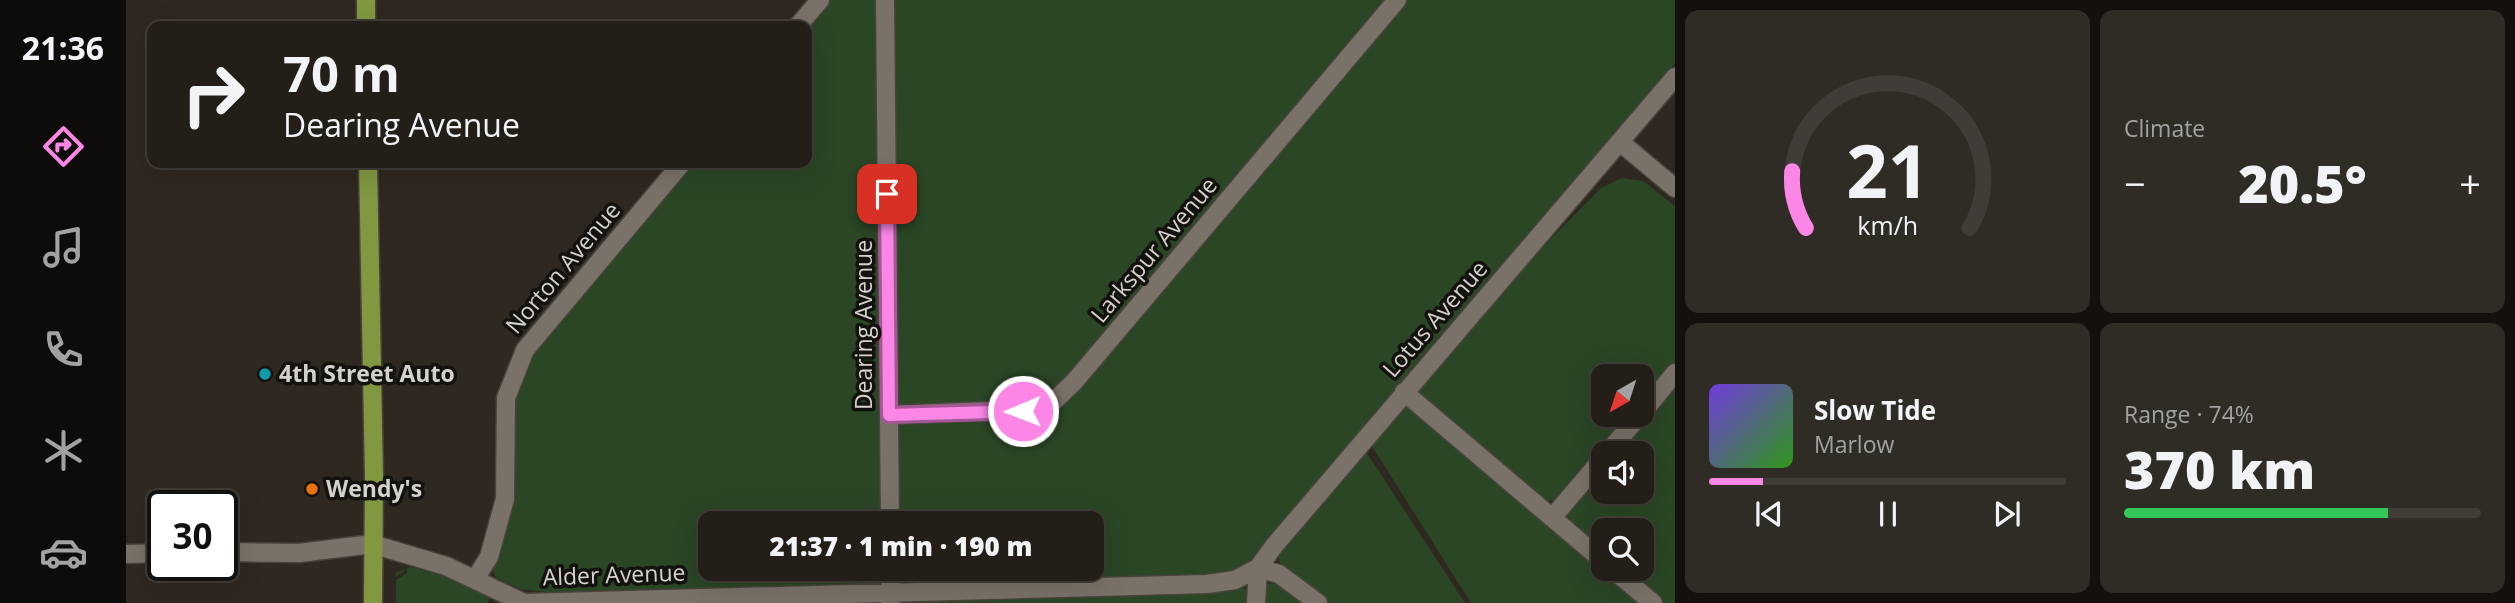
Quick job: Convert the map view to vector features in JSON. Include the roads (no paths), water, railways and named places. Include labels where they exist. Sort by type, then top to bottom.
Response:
[{"type":"main road","points":[[366,0],[366,21]]},
{"type":"main road","points":[[368,168],[374,477],[373,603]]},
{"type":"street","points":[[802,21],[820,0]]},
{"type":"street","name":"Dearing Avenue","points":[[885,0],[890,511]]},
{"type":"street","name":"Larkspur Avenue","points":[[889,415],[1023,411],[1052,403],[1074,382],[1397,0]]},
{"type":"street","name":"Lotus Avenue","points":[[1258,568],[1404,392],[1675,77]]},
{"type":"street","points":[[1620,142],[1675,188]]},
{"type":"street","name":"Norton Avenue","points":[[475,579],[489,557],[505,499],[506,398],[525,350],[678,168]]},
{"type":"street","points":[[1654,398],[1675,373]]},
{"type":"street","points":[[1404,392],[1591,551]]},
{"type":"street","points":[[1617,441],[1630,427]]},
{"type":"street","points":[[1552,518],[1591,472]]},
{"type":"street","points":[[238,552],[299,553],[372,544]]},
{"type":"street","name":"Alder Avenue","points":[[372,544],[446,566],[524,603],[891,597],[1207,584],[1235,580],[1258,568]]},
{"type":"street","points":[[126,554],[147,553]]},
{"type":"street","points":[[1256,603],[1258,568],[1279,574],[1318,603]]},
{"type":"street","points":[[1626,581],[1653,603]]},
{"type":"place","name":"4th Street Auto","points":[[265,374]]},
{"type":"place","name":"Wendy's","points":[[312,489]]}]
